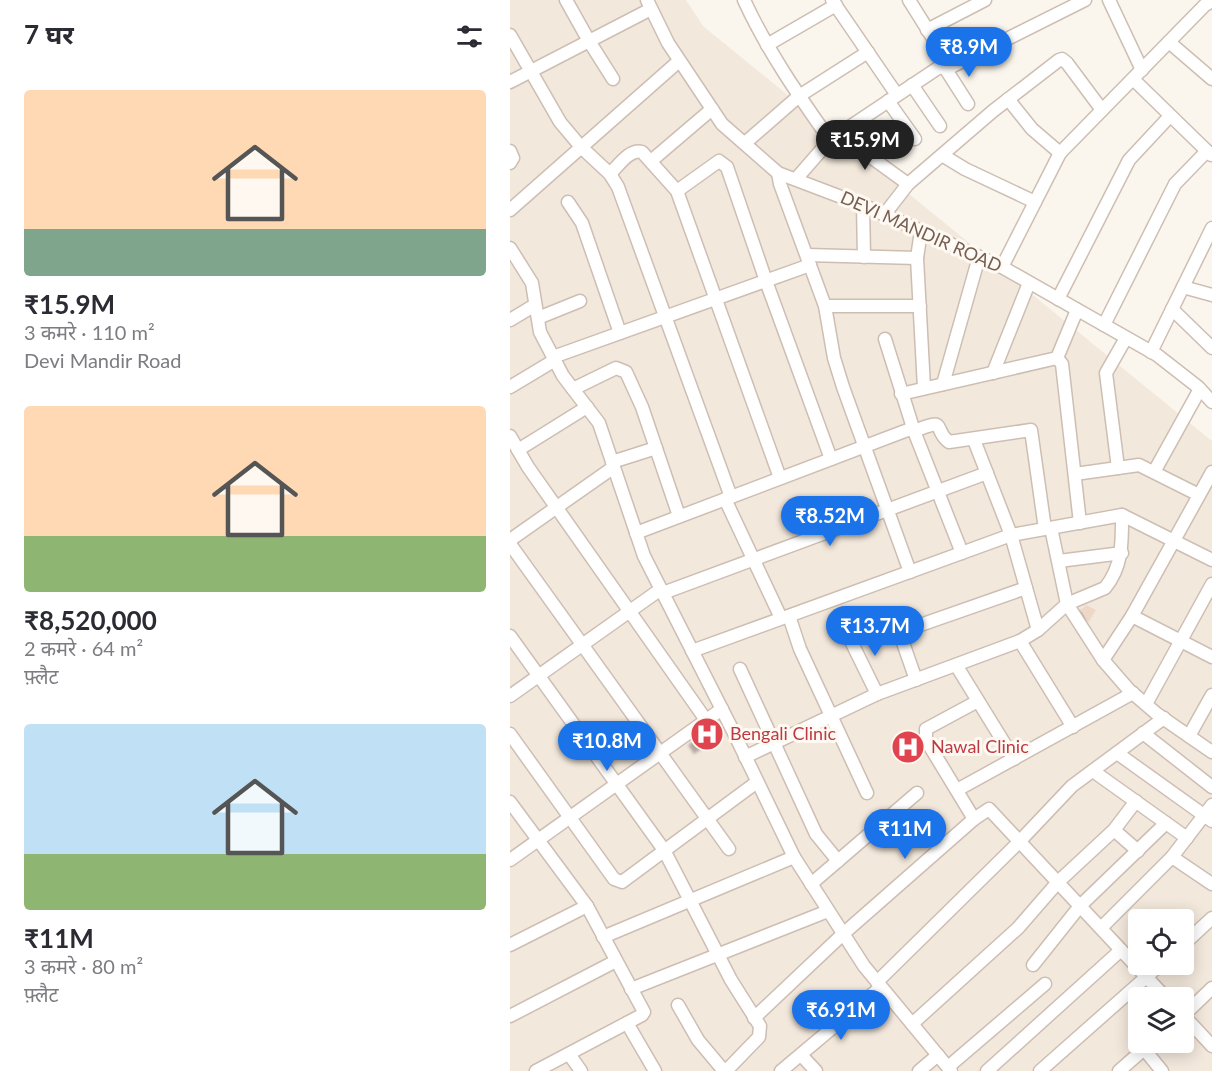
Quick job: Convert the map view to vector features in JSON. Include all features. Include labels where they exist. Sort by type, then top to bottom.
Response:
[{"type":"street","points":[[566,0],[613,79]]},
{"type":"street","points":[[744,0],[756,27],[799,96],[834,137],[908,184]]},
{"type":"street","points":[[909,0],[968,104]]},
{"type":"street","points":[[796,179],[834,137],[938,68],[948,67],[1085,0]]},
{"type":"street","points":[[1104,325],[1175,184],[1209,153],[1170,116],[1137,75],[1109,0]]},
{"type":"street","points":[[927,30],[982,1]]},
{"type":"street","points":[[767,45],[834,2],[868,52],[915,140]]},
{"type":"street","points":[[510,82],[589,41],[649,4]]},
{"type":"street","name":"DEVI MANDIR ROAD","points":[[649,4],[668,44],[722,124],[778,173],[863,205],[1002,267],[1151,352],[1200,389],[1212,402]]},
{"type":"street","points":[[1002,267],[1060,153],[1169,42],[1210,6]]},
{"type":"street","points":[[510,35],[560,122],[581,147],[610,174],[618,187],[667,316],[728,498],[753,560],[785,617],[867,793]]},
{"type":"street","points":[[1169,42],[1212,80]]},
{"type":"street","points":[[745,143],[799,96],[868,52]]},
{"type":"street","points":[[884,215],[908,184],[1008,99],[1062,59],[1102,110]]},
{"type":"street","points":[[510,210],[679,61]]},
{"type":"street","points":[[912,85],[940,126]]},
{"type":"street","points":[[1008,99],[1032,129],[1060,153]]},
{"type":"street","points":[[651,161],[712,109]]},
{"type":"street","points":[[1058,299],[1129,160],[1170,116]]},
{"type":"street","points":[[610,174],[632,152],[637,150],[651,161],[677,191],[780,478]]},
{"type":"street","points":[[510,151],[513,158],[510,163]]},
{"type":"street","points":[[942,155],[965,169],[1035,202]]},
{"type":"street","points":[[677,191],[719,161],[728,167],[766,281],[831,459]]},
{"type":"street","points":[[778,173],[825,306],[834,358],[910,572]]},
{"type":"street","points":[[568,202],[582,223],[620,333]]},
{"type":"street","points":[[863,205],[864,257]]},
{"type":"street","points":[[1151,352],[1183,287],[1208,247],[1212,228]]},
{"type":"street","points":[[921,231],[917,258],[924,388]]},
{"type":"street","points":[[511,251],[532,283],[540,332],[573,389],[599,423],[644,556],[794,857],[864,966],[950,1069],[1045,984]]},
{"type":"street","points":[[510,387],[554,358],[766,281],[808,260],[864,257],[917,258]]},
{"type":"street","points":[[943,384],[980,257]]},
{"type":"street","points":[[993,373],[1029,283]]},
{"type":"street","points":[[1183,287],[1212,295]]},
{"type":"street","points":[[538,318],[580,301]]},
{"type":"street","points":[[510,320],[535,305]]},
{"type":"street","points":[[825,306],[920,306]]},
{"type":"street","points":[[1172,309],[1212,348]]},
{"type":"street","points":[[1057,358],[1077,310]]},
{"type":"street","points":[[1118,468],[1106,373],[1126,338]]},
{"type":"street","points":[[885,339],[901,394],[962,553]]},
{"type":"street","points":[[901,394],[1057,358]]},
{"type":"street","points":[[1057,358],[1062,364],[1080,523]]},
{"type":"street","points":[[573,389],[616,368],[626,372],[642,407],[679,516]]},
{"type":"street","points":[[1154,472],[1200,389]]},
{"type":"street","points":[[518,450],[586,407]]},
{"type":"street","points":[[636,533],[865,446],[932,424],[940,426],[945,440],[949,442],[1031,430],[1048,528],[1059,561],[1067,604],[1103,660],[1133,693],[1212,752]]},
{"type":"street","points":[[510,436],[556,508],[706,720]]},
{"type":"street","points":[[974,440],[1011,535],[1038,630]]},
{"type":"street","points":[[656,448],[613,465],[510,542],[729,849]]},
{"type":"street","points":[[1074,474],[1139,465],[1199,495]]},
{"type":"street","points":[[1103,660],[1132,616],[1212,472]]},
{"type":"street","points":[[510,696],[629,611],[662,591],[753,560],[987,473]]},
{"type":"street","points":[[746,757],[877,694],[1020,641],[1038,630],[1067,604],[1105,588],[1122,553],[1122,515]]},
{"type":"street","points":[[692,651],[1011,535],[1122,515],[1212,560]]},
{"type":"street","points":[[1059,561],[1122,553]]},
{"type":"street","points":[[1146,704],[1212,584]]},
{"type":"street","points":[[916,680],[901,637],[906,630],[1026,588]]},
{"type":"street","points":[[1132,616],[1212,657]]},
{"type":"street","points":[[847,633],[877,694]]},
{"type":"street","points":[[510,636],[663,850],[717,953],[760,1026],[759,1037],[725,1071],[698,1040],[678,1005]]},
{"type":"street","points":[[1020,641],[1073,727]]},
{"type":"street","points":[[956,665],[1014,759]]},
{"type":"street","points":[[740,669],[816,834],[838,861]]},
{"type":"street","points":[[957,790],[1133,693]]},
{"type":"street","points":[[1189,736],[1212,695]]},
{"type":"street","points":[[974,819],[926,740],[925,734],[926,729],[978,700]]},
{"type":"street","points":[[510,860],[722,709]]},
{"type":"street","points":[[781,1071],[879,985],[1072,786],[1164,718]]},
{"type":"street","points":[[1143,733],[1212,787]]},
{"type":"street","points":[[510,734],[569,818],[618,882],[622,882],[757,782]]},
{"type":"street","points":[[1117,753],[1208,818]]},
{"type":"street","points":[[1093,771],[1187,838]]},
{"type":"street","points":[[812,884],[917,793]]},
{"type":"street","points":[[912,1024],[1018,928],[1058,882],[1114,830],[1136,801]]},
{"type":"street","points":[[1101,928],[1208,818],[1212,805]]},
{"type":"street","points":[[511,806],[587,906],[644,1012],[642,1016],[536,1071]]},
{"type":"street","points":[[754,1018],[843,934],[974,819],[989,809],[1156,987]]},
{"type":"street","points":[[1033,965],[1080,906],[1166,823]]},
{"type":"street","points":[[1114,830],[1138,851]]},
{"type":"street","points":[[603,937],[794,857]]},
{"type":"street","points":[[1172,857],[1212,884]]},
{"type":"street","points":[[510,945],[587,906]]},
{"type":"street","points":[[631,989],[717,953],[828,911]]},
{"type":"street","points":[[1194,935],[1212,918]]},
{"type":"street","points":[[987,1071],[1121,950]]},
{"type":"street","points":[[510,1016],[616,961]]},
{"type":"street","points":[[1040,1071],[1147,977]]},
{"type":"street","points":[[1194,1005],[1212,988]]},
{"type":"street","points":[[627,1023],[655,1071]]},
{"type":"street","points":[[1194,1026],[1212,1046]]},
{"type":"street","points":[[1119,1071],[1140,1053]]},
{"type":"street","points":[[1152,1053],[1162,1071]]},
{"type":"street","points":[[569,1054],[581,1071]]},
{"type":"street","points":[[919,1071],[938,1054]]},
{"type":"street","points":[[801,1055],[816,1071]]},
{"type":"shaded area","points":[[510,0],[686,0],[703,26],[1212,441],[1212,1071],[510,1071]]},
{"type":"building","points":[[1086,605],[1096,610],[1088,622],[1081,610]]},
{"type":"building","points":[[715,724],[722,734],[699,749],[693,740]]},
{"type":"place","name":"Bengali Clinic","points":[[707,734]]},
{"type":"place","name":"Nawal Clinic","points":[[908,747]]}]
